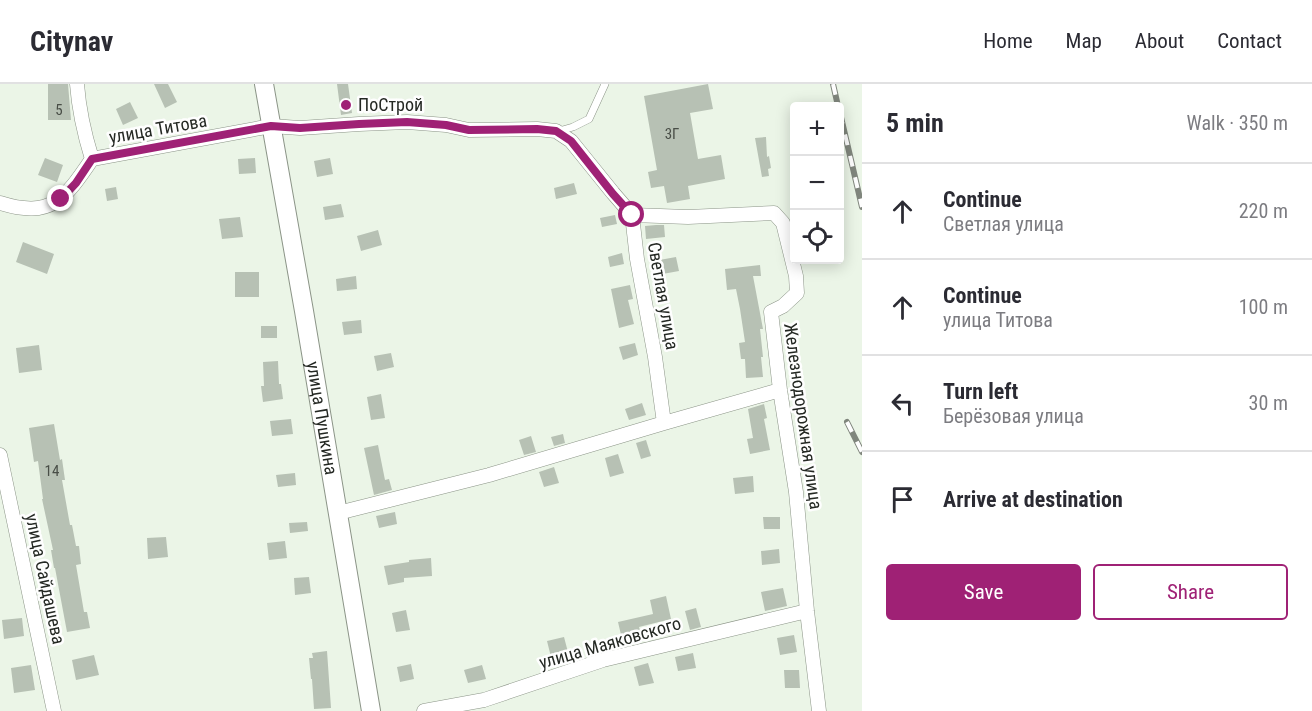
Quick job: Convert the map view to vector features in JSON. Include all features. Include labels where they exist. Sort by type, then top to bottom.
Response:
[{"type":"main road","name":"улица Пушкина","points":[[264,84],[371,711]]},
{"type":"street","name":"улица Титова","points":[[77,84],[82,127],[92,159],[271,126]]},
{"type":"street","points":[[271,126],[300,128],[407,122],[446,125],[469,130],[556,131],[571,141],[632,215]]},
{"type":"street","points":[[0,203],[31,210],[61,199],[92,159]]},
{"type":"street","name":"Железнодорожная улица","points":[[632,215],[688,218],[774,213],[783,223],[796,276],[797,293],[783,306],[771,312],[780,390],[796,492],[819,711]]},
{"type":"street","name":"Светлая улица","points":[[632,215],[664,423]]},
{"type":"street","points":[[338,513],[489,475],[780,390]]},
{"type":"street","name":"улица Сайдашева","points":[[0,455],[54,711]]},
{"type":"street","name":"улица Маяковского","points":[[424,711],[484,700],[603,660],[807,611]]},
{"type":"lane","points":[[556,131],[573,127],[589,119],[605,84]]},
{"type":"building","points":[[48,84],[68,84],[71,120],[48,120]]},
{"type":"building","points":[[154,84],[168,84],[177,102],[165,108]]},
{"type":"building","points":[[337,84],[348,84],[352,113],[341,115]]},
{"type":"building","points":[[708,84],[713,109],[690,113],[698,159],[721,155],[725,179],[688,186],[690,199],[667,203],[664,186],[651,188],[648,172],[657,170],[644,96]]},
{"type":"building","points":[[130,102],[138,118],[123,125],[116,109]]},
{"type":"building","points":[[766,137],[767,157],[769,156],[771,168],[768,169],[769,176],[762,177],[755,138]]},
{"type":"building","points":[[45,158],[63,165],[57,182],[38,175]]},
{"type":"building","points":[[255,158],[256,173],[239,174],[238,159]]},
{"type":"building","points":[[330,158],[333,174],[317,177],[314,161]]},
{"type":"building","points":[[574,183],[577,194],[556,199],[554,188]]},
{"type":"building","points":[[116,187],[118,199],[107,201],[105,189]]},
{"type":"building","points":[[341,204],[344,217],[325,220],[323,207]]},
{"type":"building","points":[[615,215],[617,224],[602,227],[600,218]]},
{"type":"building","points":[[240,217],[243,237],[222,239],[219,219]]},
{"type":"building","points":[[664,225],[665,237],[646,239],[645,226]]},
{"type":"building","points":[[378,230],[382,245],[361,251],[357,236]]},
{"type":"building","points":[[23,242],[54,254],[47,274],[16,262]]},
{"type":"building","points":[[622,253],[624,264],[610,267],[608,257]]},
{"type":"building","points":[[676,257],[679,271],[657,275],[654,261]]},
{"type":"building","points":[[760,265],[761,276],[753,276],[763,329],[760,329],[763,377],[746,378],[745,359],[741,359],[739,343],[745,342],[740,309],[736,289],[727,290],[725,269]]},
{"type":"building","points":[[235,272],[259,272],[259,297],[235,297]]},
{"type":"building","points":[[356,276],[357,289],[337,291],[336,279]]},
{"type":"building","points":[[630,285],[633,299],[628,300],[634,324],[619,328],[611,289]]},
{"type":"building","points":[[361,320],[362,333],[344,335],[342,322]]},
{"type":"building","points":[[261,326],[277,326],[277,338],[261,338]]},
{"type":"building","points":[[635,343],[638,355],[623,360],[619,347]]},
{"type":"building","points":[[39,345],[42,370],[19,373],[16,348]]},
{"type":"building","points":[[391,353],[394,367],[377,371],[374,356]]},
{"type":"building","points":[[278,361],[279,384],[281,384],[283,399],[263,402],[261,386],[264,386],[263,362]]},
{"type":"building","points":[[381,394],[385,418],[371,420],[367,397]]},
{"type":"building","points":[[642,403],[646,415],[629,420],[625,409]]},
{"type":"building","points":[[764,404],[767,418],[764,419],[770,450],[750,454],[747,439],[753,438],[748,409]]},
{"type":"building","points":[[291,419],[293,434],[272,436],[270,421]]},
{"type":"building","points":[[54,424],[60,460],[62,459],[65,480],[62,480],[70,525],[72,525],[76,546],[79,546],[81,564],[76,565],[84,612],[87,612],[90,628],[67,632],[42,499],[38,461],[34,462],[29,428]]},
{"type":"building","points":[[563,434],[565,443],[554,446],[551,437]]},
{"type":"building","points":[[531,436],[536,452],[524,455],[519,440]]},
{"type":"building","points":[[646,440],[651,456],[641,459],[636,443]]},
{"type":"building","points":[[378,445],[385,480],[389,479],[392,490],[374,495],[364,448]]},
{"type":"building","points":[[618,454],[624,473],[610,477],[605,458]]},
{"type":"building","points":[[554,467],[559,483],[544,487],[539,472]]},
{"type":"building","points":[[295,473],[296,485],[278,487],[276,475]]},
{"type":"building","points":[[753,476],[754,492],[735,494],[733,478]]},
{"type":"building","points":[[395,512],[397,524],[379,528],[376,516]]},
{"type":"building","points":[[763,517],[780,517],[780,529],[764,529]]},
{"type":"building","points":[[307,522],[308,531],[290,533],[289,523]]},
{"type":"building","points":[[166,537],[168,557],[148,559],[147,538]]},
{"type":"building","points":[[285,541],[287,558],[269,560],[267,543]]},
{"type":"building","points":[[779,549],[780,563],[762,565],[761,551]]},
{"type":"building","points":[[431,558],[432,576],[404,578],[404,582],[388,585],[384,566]]},
{"type":"building","points":[[309,577],[311,593],[295,595],[294,578]]},
{"type":"building","points":[[783,588],[787,606],[765,611],[761,592]]},
{"type":"building","points":[[666,596],[671,619],[639,627],[641,634],[622,639],[618,622],[653,614],[650,600]]},
{"type":"building","points":[[696,608],[701,627],[690,630],[685,611]]},
{"type":"building","points":[[406,610],[410,630],[396,632],[392,613]]},
{"type":"building","points":[[22,618],[24,636],[4,639],[2,620]]},
{"type":"building","points":[[794,635],[797,652],[780,655],[777,638]]},
{"type":"building","points":[[564,637],[569,656],[552,661],[547,641]]},
{"type":"building","points":[[327,651],[331,708],[314,709],[309,658],[313,658],[312,653]]},
{"type":"building","points":[[693,653],[696,668],[678,671],[675,657]]},
{"type":"building","points":[[94,655],[99,675],[76,680],[72,660]]},
{"type":"building","points":[[648,663],[654,683],[639,686],[634,667]]},
{"type":"building","points":[[411,664],[414,679],[400,682],[397,667]]},
{"type":"building","points":[[31,665],[35,690],[14,693],[11,668]]},
{"type":"building","points":[[482,665],[486,679],[468,683],[464,670]]},
{"type":"building","points":[[784,670],[799,670],[800,688],[785,688]]},
{"type":"railway","points":[[833,84],[837,102]]},
{"type":"railway","points":[[844,130],[862,207]]},
{"type":"railway","points":[[847,422],[862,452]]},
{"type":"place","name":"ПоСтрой","points":[[346,105]]},
{"type":"route","points":[[61,199],[76,183],[92,159],[271,126],[300,128],[407,122],[446,125],[469,130],[556,131],[571,141],[632,215]]}]
